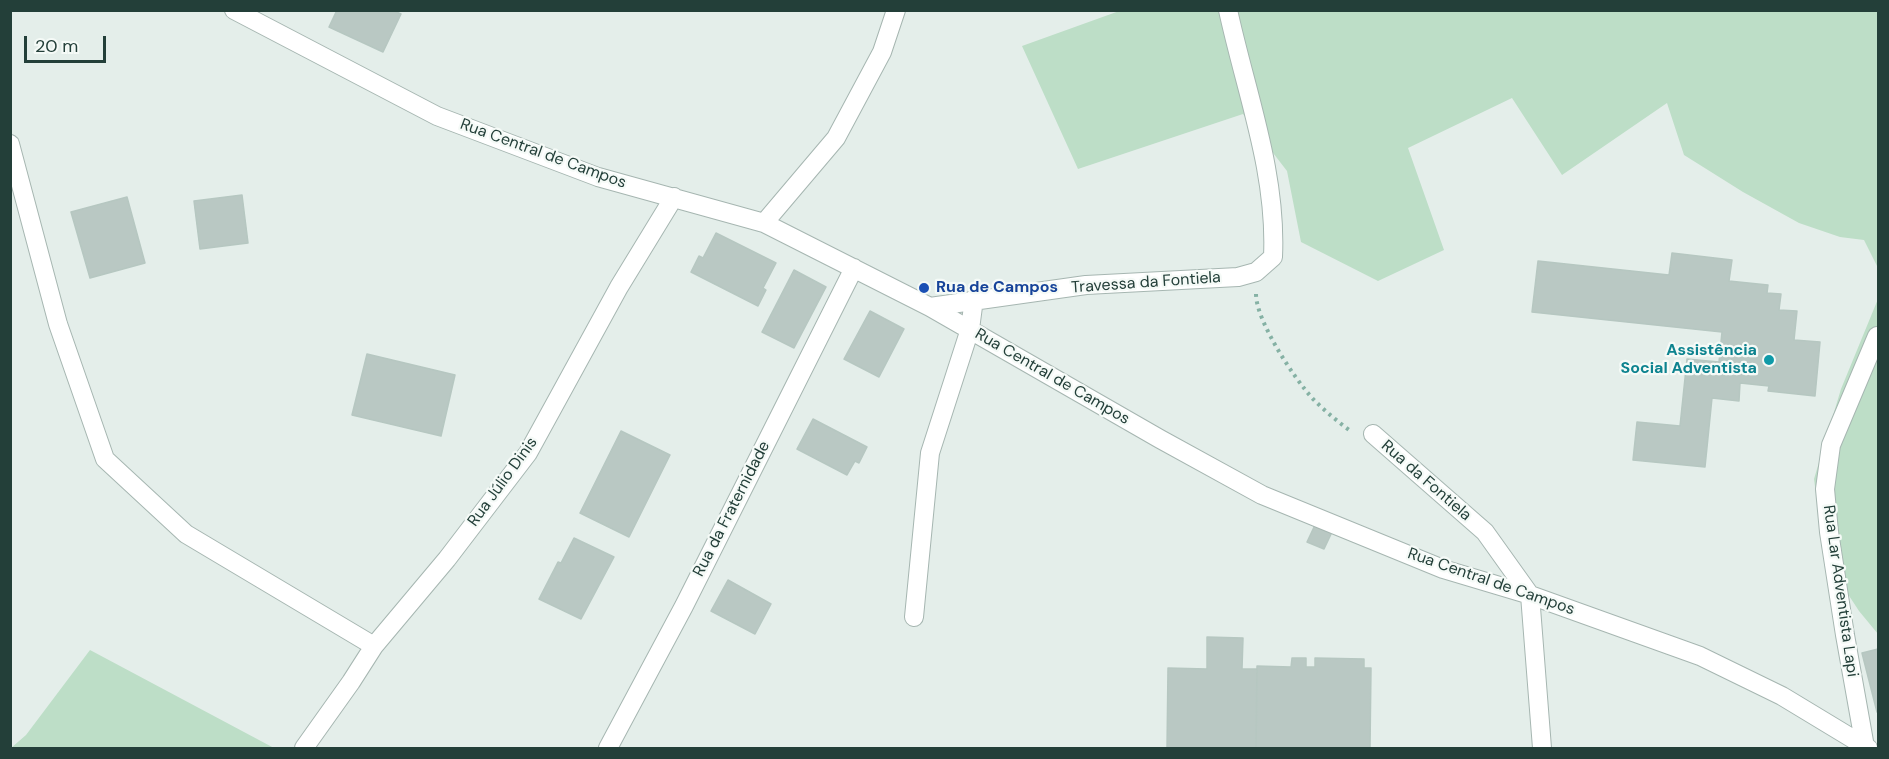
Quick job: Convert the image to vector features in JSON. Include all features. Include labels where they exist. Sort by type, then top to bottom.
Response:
[{"type":"street","name":"Rua Central de Campos","points":[[234,10],[437,116],[598,177],[764,223],[930,307],[1262,495],[1443,569],[1530,595],[1700,656],[1782,696],[1866,748]]},
{"type":"street","points":[[764,223],[836,138],[882,52],[896,10]]},
{"type":"street","points":[[1228,10],[1239,61],[1263,142],[1274,229],[1273,257],[1256,272]]},
{"type":"street","points":[[10,144],[58,324],[105,459],[186,534],[374,646]]},
{"type":"street","name":"Rua Júlio Dinis","points":[[304,748],[374,646],[447,559],[528,453],[619,288],[674,197]]},
{"type":"street","name":"Rua da Fraternidade","points":[[608,748],[684,606],[854,268]]},
{"type":"street","name":"Travessa da Fontiela","points":[[930,307],[1086,285],[1238,277],[1256,272]]},
{"type":"street","points":[[914,617],[930,453],[970,330],[974,300]]},
{"type":"street","name":"Rua Lar Adventista Lapi","points":[[1866,748],[1834,567],[1825,489],[1831,445],[1877,336]]},
{"type":"street","name":"Rua da Fontiela","points":[[1373,434],[1485,532],[1530,595]]},
{"type":"street","points":[[1530,595],[1542,748]]},
{"type":"path","name":"Rua da Fontiela","points":[[1256,272],[1256,300],[1265,324],[1296,377],[1312,398],[1352,432],[1373,434]]},
{"type":"green space","points":[[1122,10],[1878,11],[1878,268],[1864,240],[1840,237],[1799,223],[1743,192],[1684,155],[1667,103],[1562,175],[1512,98],[1408,148],[1444,250],[1378,281],[1301,242],[1287,171],[1243,114],[1078,169],[1022,46]]},
{"type":"green space","points":[[1878,299],[1878,634],[1859,611],[1825,559],[1814,479],[1841,389]]},
{"type":"green space","points":[[90,650],[274,748],[11,748],[26,735]]},
{"type":"building","points":[[337,10],[392,10],[401,14],[383,52],[329,27]]},
{"type":"building","points":[[242,195],[248,243],[200,249],[194,201]]},
{"type":"building","points":[[127,197],[145,263],[90,278],[71,212]]},
{"type":"building","points":[[716,233],[776,263],[763,288],[766,290],[758,306],[691,272],[699,256],[703,258]]},
{"type":"building","name":"Assistência Social Adventista","points":[[1672,253],[1732,260],[1729,281],[1768,285],[1767,293],[1781,294],[1779,310],[1797,311],[1794,340],[1820,342],[1815,396],[1768,391],[1769,386],[1740,383],[1739,401],[1712,398],[1705,467],[1633,460],[1637,422],[1680,426],[1687,359],[1719,362],[1722,332],[1532,312],[1538,261],[1669,275]]},
{"type":"building","points":[[794,270],[826,287],[794,348],[762,332]]},
{"type":"building","points":[[870,311],[904,329],[879,377],[844,359]]},
{"type":"building","points":[[367,354],[455,375],[441,436],[352,415]]},
{"type":"building","points":[[813,419],[867,447],[859,463],[855,461],[847,475],[797,449]]},
{"type":"building","points":[[621,431],[670,455],[629,537],[580,513]]},
{"type":"building","points":[[1315,525],[1332,532],[1324,549],[1307,542]]},
{"type":"building","points":[[574,538],[614,557],[581,619],[539,599],[558,562],[561,563]]},
{"type":"building","points":[[728,580],[771,604],[755,634],[711,611]]},
{"type":"building","points":[[1207,637],[1243,638],[1242,669],[1257,669],[1256,748],[1167,748],[1168,668],[1207,669]]},
{"type":"building","points":[[1878,649],[1878,712],[1877,712],[1862,653]]},
{"type":"building","points":[[1292,658],[1306,658],[1306,667],[1315,667],[1315,658],[1364,659],[1364,668],[1371,668],[1370,748],[1256,748],[1257,666],[1291,667]]},
{"type":"place","name":"Rua de Campos","points":[[924,288]]},
{"type":"place","name":"Assistência Social Adventista","points":[[1769,360]]}]
